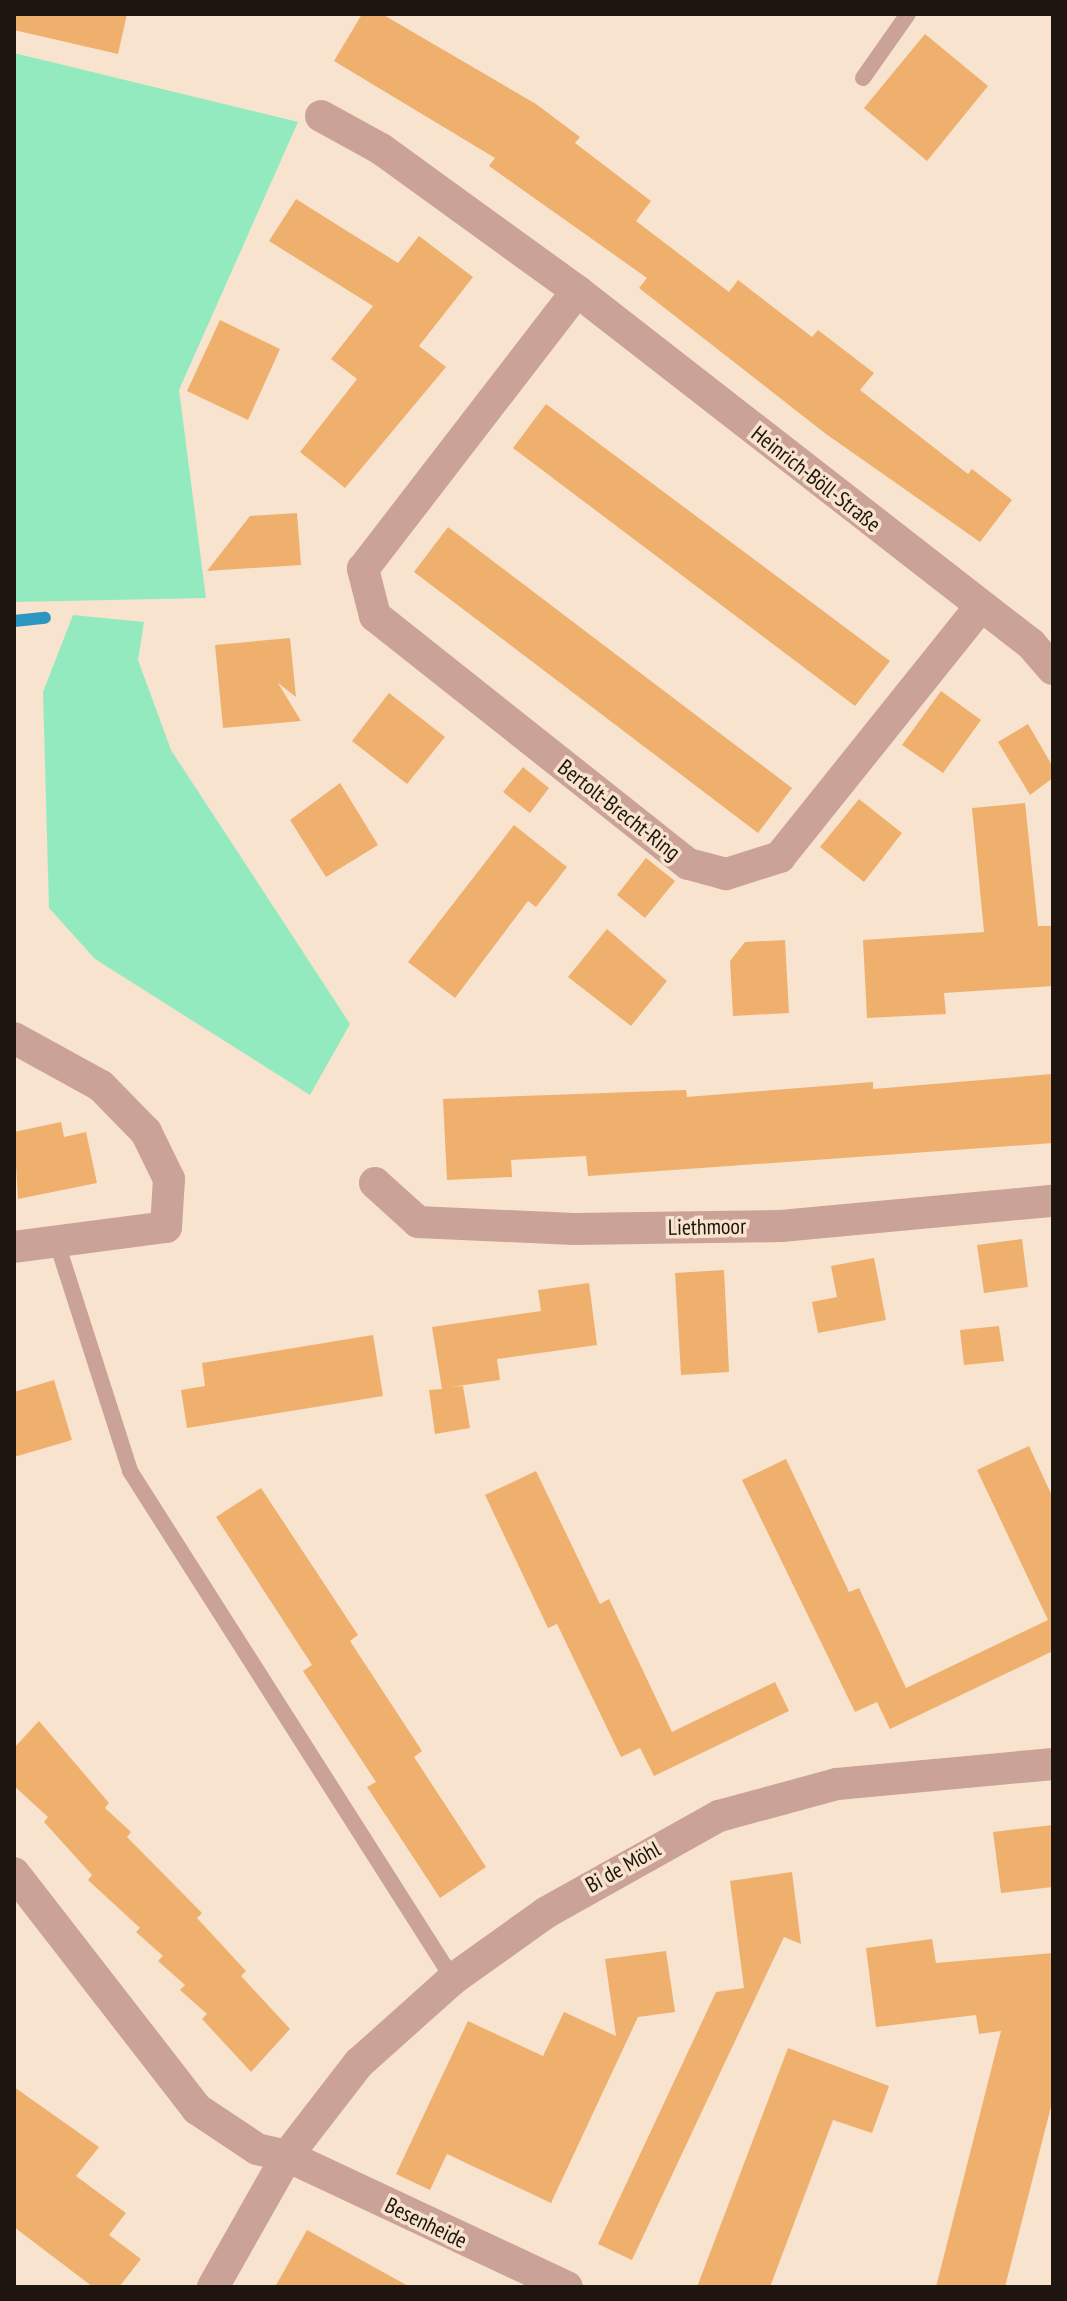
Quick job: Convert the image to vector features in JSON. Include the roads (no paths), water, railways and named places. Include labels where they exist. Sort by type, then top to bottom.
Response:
[{"type":"street","name":"Heinrich-Böll-Straße","points":[[321,116],[381,149],[577,291],[980,607],[1053,669]]},
{"type":"street","name":"Bertolt-Brecht-Ring","points":[[577,291],[363,569],[375,616],[688,864],[726,874],[780,857],[980,607]]},
{"type":"street","points":[[14,1038],[101,1086],[146,1132],[169,1179],[166,1227],[14,1247]]},
{"type":"street","name":"Liethmoor","points":[[375,1183],[418,1222],[574,1229],[781,1226],[1053,1201]]},
{"type":"street","name":"Bi de Möhl","points":[[213,2287],[287,2156],[359,2063],[453,1979],[624,1864],[719,1816],[837,1784],[1053,1764]]},
{"type":"street","points":[[14,1873],[197,2109],[257,2149],[287,2156]]},
{"type":"street","name":"Besenheide","points":[[287,2156],[567,2287]]},
{"type":"lane","points":[[863,78],[908,14]]},
{"type":"lane","points":[[56,1240],[130,1471],[453,1979]]},
{"type":"waterway","points":[[14,621],[45,618]]}]
